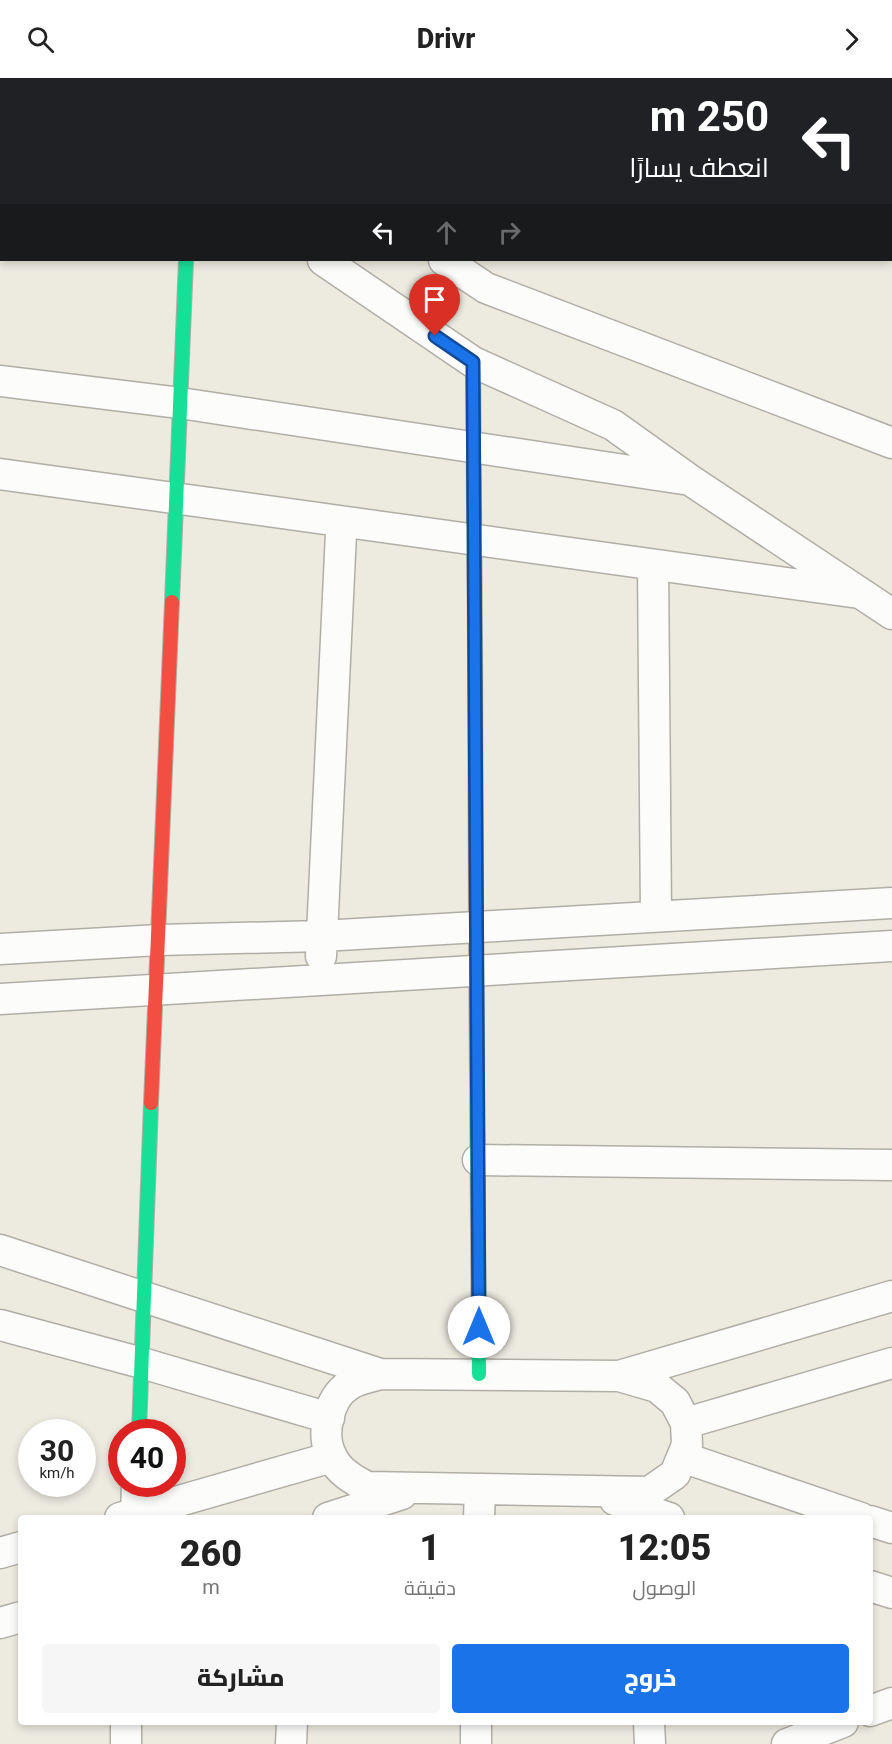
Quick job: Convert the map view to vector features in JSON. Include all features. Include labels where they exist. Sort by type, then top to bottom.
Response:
[{"type":"street","points":[[140,1419],[186,261]]},
{"type":"street","points":[[324,261],[473,362],[613,425],[690,480],[892,614]]},
{"type":"street","points":[[446,261],[486,288],[892,443]]},
{"type":"street","points":[[473,362],[479,1374]]},
{"type":"street","points":[[0,381],[180,403],[690,480]]},
{"type":"street","points":[[0,474],[859,593]]},
{"type":"street","points":[[320,979],[341,533]]},
{"type":"street","points":[[653,565],[656,916]]},
{"type":"street","points":[[0,949],[159,940],[322,936],[892,903]]},
{"type":"street","points":[[0,999],[892,945]]},
{"type":"street","points":[[478,1160],[892,1166]]},
{"type":"street","points":[[0,1250],[380,1374],[619,1376],[657,1387],[675,1402],[686,1423],[687,1445],[675,1474],[649,1492],[589,1491],[480,1503],[422,1488],[368,1487],[348,1477],[332,1457],[326,1433],[331,1407],[349,1385],[380,1374]]},
{"type":"street","points":[[619,1376],[892,1296]]},
{"type":"street","points":[[0,1325],[142,1363],[328,1418]]},
{"type":"street","points":[[686,1423],[892,1363]]},
{"type":"street","points":[[134,1515],[332,1457]]},
{"type":"street","points":[[682,1457],[852,1515]]},
{"type":"street","points":[[337,1515],[422,1488]]},
{"type":"street","points":[[589,1491],[651,1515]]},
{"type":"street","points":[[131,1515],[135,1497]]},
{"type":"street","points":[[873,1522],[892,1528]]},
{"type":"street","points":[[0,1553],[18,1548]]},
{"type":"street","points":[[873,1587],[892,1593]]},
{"type":"street","points":[[0,1623],[18,1618]]},
{"type":"street","points":[[873,1711],[892,1703]]},
{"type":"street","points":[[126,1725],[126,1744]]},
{"type":"street","points":[[291,1744],[292,1725]]},
{"type":"street","points":[[476,1725],[476,1744]]},
{"type":"street","points":[[649,1725],[650,1744]]},
{"type":"street","points":[[787,1744],[835,1725]]},
{"type":"traffic: fast","points":[[172,602],[186,261]]},
{"type":"traffic: fast","points":[[473,362],[475,640]]},
{"type":"traffic: fast","points":[[476,933],[479,1374]]},
{"type":"traffic: fast","points":[[139,1419],[151,1103]]},
{"type":"traffic: jam","points":[[151,1103],[172,602]]},
{"type":"traffic: jam","points":[[475,640],[476,933]]},
{"type":"route","points":[[435,336],[473,362],[479,1327]]}]
